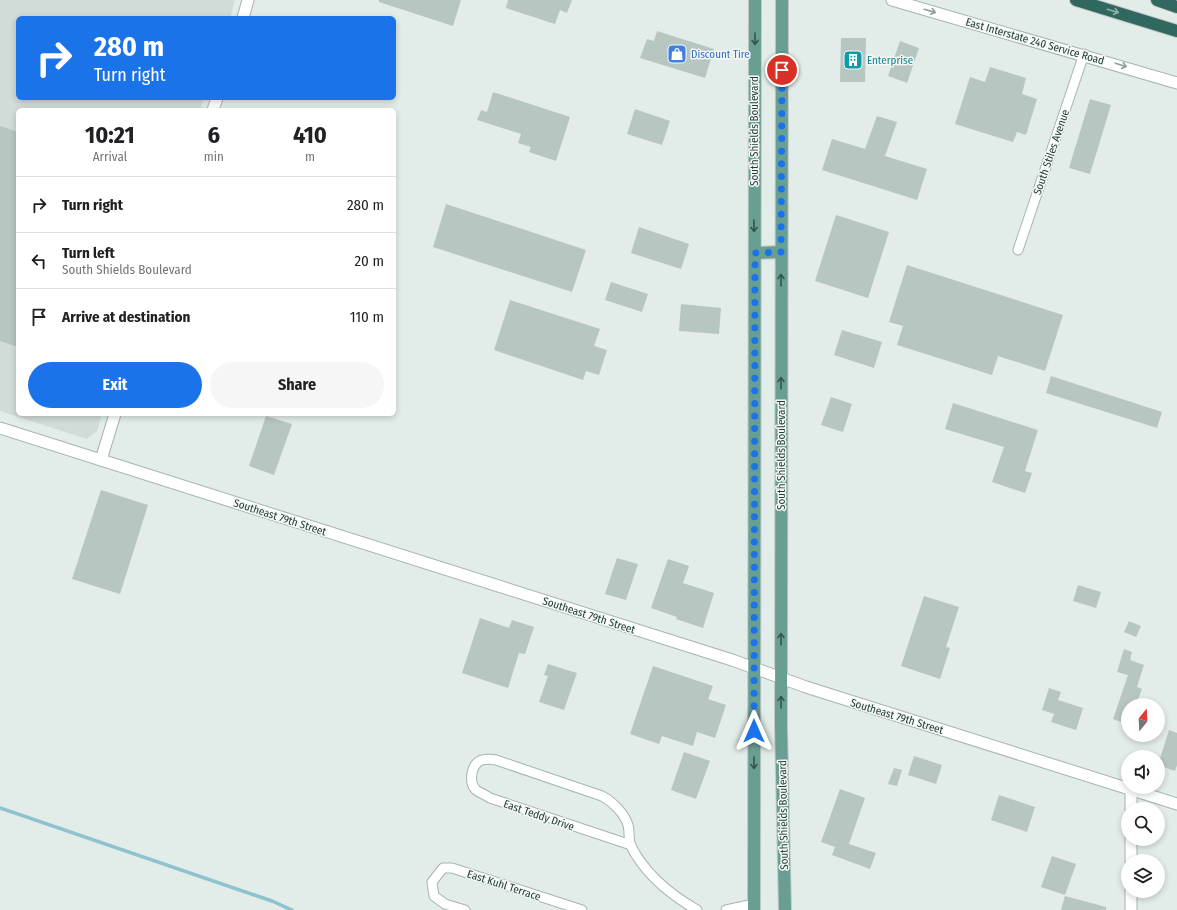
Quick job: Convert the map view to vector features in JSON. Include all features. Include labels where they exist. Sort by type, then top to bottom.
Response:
[{"type":"highway","points":[[1076,0],[1163,27],[1177,33]]},
{"type":"highway","points":[[1157,0],[1177,6]]},
{"type":"main road","name":"South Shields Boulevard","points":[[754,907],[755,0]]},
{"type":"main road","name":"South Shields Boulevard","points":[[782,0],[781,678],[785,910]]},
{"type":"main road","points":[[755,253],[781,252]]},
{"type":"street","points":[[243,16],[248,0]]},
{"type":"street","name":"East Interstate 240 Service Road","points":[[892,0],[1084,54],[1177,83]]},
{"type":"street","name":"South Stiles Avenue","points":[[1018,250],[1084,54]]},
{"type":"street","points":[[101,460],[114,416]]},
{"type":"street","name":"Southeast 79th Street","points":[[0,428],[1121,786]]},
{"type":"street","name":"East Teddy Drive","points":[[481,760],[496,760],[602,796],[612,802],[628,824],[631,845],[490,798],[476,789],[472,781],[472,772],[477,763],[481,760]]},
{"type":"street","name":"Southeast 79th Street","points":[[1146,794],[1177,804]]},
{"type":"street","points":[[631,845],[653,877],[684,903],[697,910]]},
{"type":"street","name":"East Kuhl Terrace","points":[[465,910],[437,900],[432,890],[432,882],[442,868],[452,868],[582,910]]},
{"type":"street","points":[[1131,898],[1131,910]]},
{"type":"street","points":[[726,910],[754,907]]},
{"type":"shaded area","points":[[0,0],[235,0],[231,16],[16,16],[16,100],[203,100],[201,108],[16,108],[16,416],[101,416],[97,431],[87,439],[0,411]]},
{"type":"building","points":[[379,0],[461,0],[453,26],[379,2]]},
{"type":"building","points":[[508,0],[572,0],[567,13],[560,10],[555,24],[506,8]]},
{"type":"building","name":"Discount Tire","points":[[657,31],[714,49],[705,78],[640,58],[647,39],[654,41]]},
{"type":"building","name":"Enterprise","points":[[841,38],[866,38],[865,82],[840,82]]},
{"type":"building","points":[[900,41],[919,48],[907,83],[888,76]]},
{"type":"building","points":[[990,67],[1026,78],[1022,94],[1037,99],[1026,135],[1017,132],[1013,142],[955,124],[970,77],[985,82]]},
{"type":"building","points":[[493,92],[570,117],[556,161],[529,152],[531,147],[518,143],[521,134],[477,120],[481,110],[487,112]]},
{"type":"building","points":[[1090,99],[1111,105],[1090,174],[1069,168]]},
{"type":"building","points":[[635,109],[670,121],[662,145],[627,134]]},
{"type":"building","points":[[877,116],[897,122],[885,156],[927,169],[917,200],[822,170],[832,139],[865,149]]},
{"type":"building","points":[[0,126],[16,131],[16,346],[0,341]]},
{"type":"building","points":[[446,204],[586,250],[572,292],[433,247]]},
{"type":"building","points":[[836,215],[889,232],[868,298],[815,281]]},
{"type":"building","points":[[639,227],[689,244],[681,269],[631,253]]},
{"type":"building","points":[[907,265],[1063,315],[1045,371],[998,356],[992,375],[897,345],[903,326],[889,322]]},
{"type":"building","points":[[611,282],[648,294],[642,312],[605,300]]},
{"type":"building","points":[[510,300],[600,329],[594,346],[607,350],[599,375],[586,371],[583,380],[494,350]]},
{"type":"building","points":[[681,304],[721,308],[719,334],[679,331]]},
{"type":"building","points":[[842,330],[882,342],[874,368],[834,355]]},
{"type":"building","points":[[1051,376],[1162,412],[1157,428],[1046,393]]},
{"type":"building","points":[[831,397],[852,404],[843,432],[821,425]]},
{"type":"building","points":[[953,403],[1038,430],[1025,471],[1032,473],[1025,493],[992,482],[1004,447],[945,429]]},
{"type":"building","points":[[266,416],[292,424],[274,475],[249,466]]},
{"type":"building","points":[[101,490],[148,505],[120,594],[72,579]]},
{"type":"building","points":[[617,558],[638,564],[626,600],[605,594]]},
{"type":"building","points":[[668,559],[689,566],[683,583],[714,593],[703,628],[676,619],[677,617],[651,608]]},
{"type":"building","points":[[1078,585],[1101,592],[1096,608],[1073,601]]},
{"type":"building","points":[[924,596],[959,607],[946,647],[950,648],[940,679],[901,666]]},
{"type":"building","points":[[480,618],[509,628],[512,620],[534,627],[525,654],[519,653],[508,688],[462,673]]},
{"type":"building","points":[[1129,621],[1141,626],[1136,637],[1124,632]]},
{"type":"building","points":[[1124,649],[1132,652],[1130,660],[1144,665],[1137,687],[1142,689],[1139,698],[1121,698],[1121,722],[1113,719],[1128,675],[1117,672]]},
{"type":"building","points":[[548,664],[577,673],[564,710],[539,702],[548,676],[544,675]]},
{"type":"building","points":[[653,666],[713,686],[708,699],[726,705],[715,738],[697,732],[693,746],[662,736],[659,744],[630,734]]},
{"type":"building","points":[[1049,688],[1061,692],[1058,700],[1083,708],[1076,730],[1051,722],[1054,714],[1042,710]]},
{"type":"building","points":[[1169,730],[1177,733],[1177,765],[1175,771],[1165,767],[1165,750],[1163,750]]},
{"type":"building","points":[[684,752],[710,761],[696,799],[671,790]]},
{"type":"building","points":[[914,756],[942,765],[936,784],[908,775]]},
{"type":"building","points":[[894,768],[902,770],[897,786],[888,784]]},
{"type":"building","points":[[840,789],[865,798],[849,844],[876,853],[870,869],[832,855],[835,847],[821,842]]},
{"type":"building","points":[[999,795],[1035,807],[1027,832],[991,820]]},
{"type":"building","points":[[1052,856],[1076,864],[1065,895],[1041,887]]},
{"type":"building","points":[[1065,896],[1106,907],[1106,910],[1061,910]]},
{"type":"waterway","points":[[0,808],[272,901],[292,910]]},
{"type":"place","name":"Discount Tire","points":[[677,54]]},
{"type":"place","name":"Enterprise","points":[[853,60]]},
{"type":"route","points":[[754,731],[755,253],[781,252],[782,70]]}]
